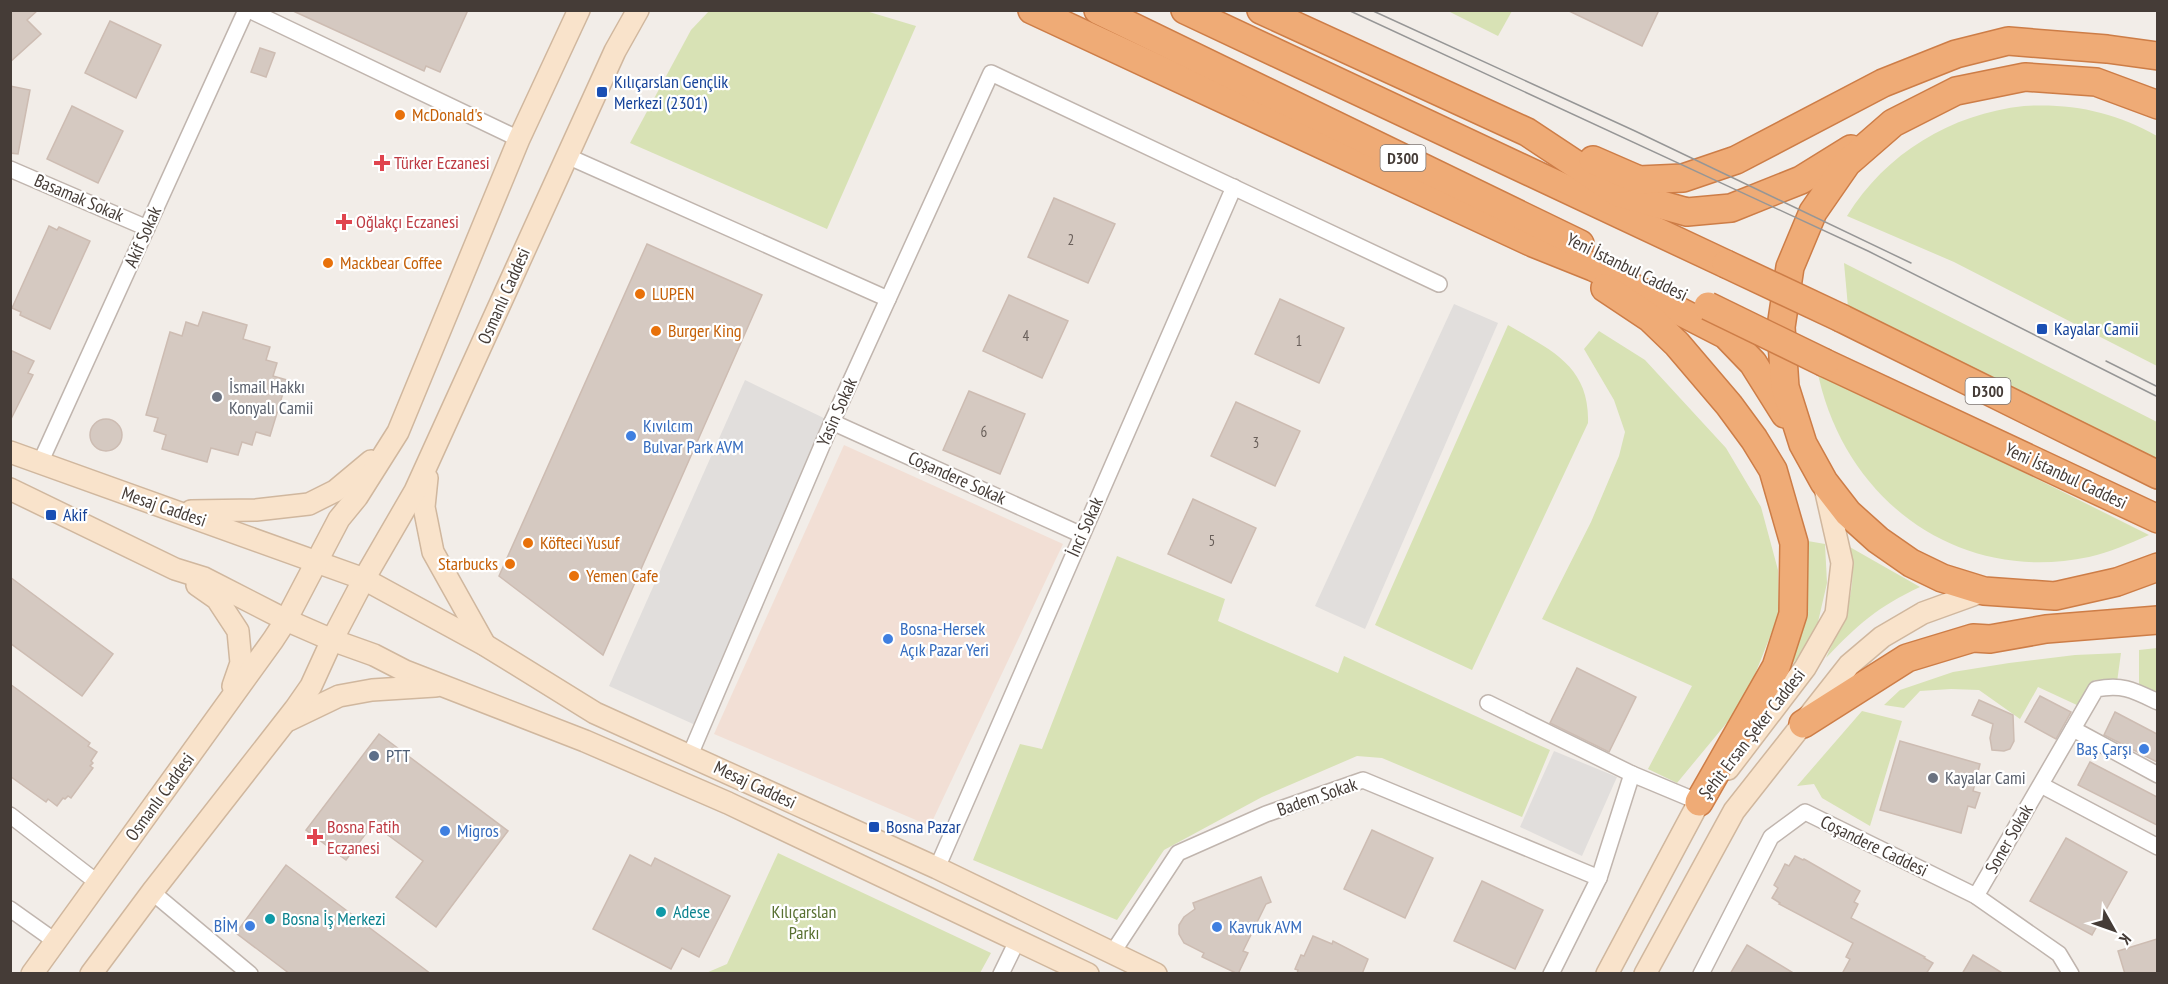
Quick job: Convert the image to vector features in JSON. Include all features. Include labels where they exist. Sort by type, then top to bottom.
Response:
[{"type":"highway","points":[[1032,10],[1533,243],[1603,272],[1726,335],[1753,363],[1824,482],[1848,513],[1878,540],[1911,563],[1942,578],[1984,591],[2055,596],[2117,582],[2157,567]]},
{"type":"highway","name":"Yeni İstanbul Caddesi","points":[[1098,10],[1825,363],[2157,519]]},
{"type":"highway","name":"D300","points":[[1185,10],[1841,318],[2146,469]]},
{"type":"highway","points":[[1261,10],[1527,132],[1639,180],[1683,178],[1736,160],[1883,83],[1956,54],[2008,41],[2107,49],[2157,56]]},
{"type":"highway","points":[[1527,132],[1619,193],[1687,212],[1731,208],[1801,180],[1893,123],[1956,91],[2025,77],[2096,82],[2157,105]]},
{"type":"highway","points":[[1803,444],[1785,387],[1782,347],[1781,327],[1790,267],[1813,212],[1847,163],[1893,123]]},
{"type":"highway","points":[[1533,243],[1650,318],[1677,344],[1729,405],[1773,470],[1794,543],[1793,614],[1776,668],[1699,802]]},
{"type":"highway","points":[[1803,724],[1907,658],[1973,638],[1989,639],[2046,629],[2157,620]]},
{"type":"street","points":[[247,10],[519,139]]},
{"type":"street","name":"Akif Sokak","points":[[40,463],[247,10]]},
{"type":"street","points":[[317,561],[339,519],[357,497],[398,432],[519,139],[579,10]]},
{"type":"street","name":"Osmanlı Caddesi","points":[[332,640],[364,579],[402,516],[615,51],[638,10]]},
{"type":"street","name":"Yasin Sokak","points":[[690,755],[832,422],[992,73],[1234,187]]},
{"type":"street","points":[[567,156],[888,299]]},
{"type":"street","name":"Basamak Sokak","points":[[10,169],[147,228]]},
{"type":"street","points":[[1234,187],[1439,284]]},
{"type":"street","name":"İnci Sokak","points":[[937,868],[1234,187]]},
{"type":"street","name":"Coşandere Sokak","points":[[832,422],[1082,535]]},
{"type":"street","points":[[176,511],[256,510],[309,504],[335,491],[357,474],[398,432]]},
{"type":"street","name":"Mesaj Caddesi","points":[[10,452],[364,579],[485,645],[595,713],[937,868],[1156,974]]},
{"type":"street","points":[[429,460],[424,507],[432,552],[485,645]]},
{"type":"street","name":"Şehit Ersan Şeker Caddesi","points":[[1607,974],[1699,802],[1735,761],[1805,668],[1836,614],[1842,562],[1824,482]]},
{"type":"street","points":[[10,489],[175,569],[204,578],[286,620]]},
{"type":"street","name":"Osmanlı Caddesi","points":[[32,974],[286,620],[317,561]]},
{"type":"street","points":[[175,569],[217,599],[238,631],[241,663],[225,706]]},
{"type":"street","name":"Şehit Ersan Şeker Caddesi","points":[[1645,974],[1734,811],[1849,665],[1882,637],[1923,614],[1984,591]]},
{"type":"street","name":"Mesaj Caddesi","points":[[286,620],[374,655],[442,686],[585,741],[718,799],[1088,974]]},
{"type":"street","points":[[91,974],[286,721],[311,686],[332,640]]},
{"type":"street","points":[[286,721],[339,696],[372,690],[442,686]]},
{"type":"street","name":"Soner Sokak","points":[[1976,896],[2096,689],[2112,686],[2129,688],[2157,702]]},
{"type":"street","points":[[1488,703],[1632,774],[1699,802]]},
{"type":"street","points":[[2073,729],[2157,775]]},
{"type":"street","points":[[1551,974],[1599,878],[1632,774]]},
{"type":"street","name":"Badem Sokak","points":[[1113,952],[1178,853],[1266,814],[1363,780],[1599,878]]},
{"type":"street","points":[[2040,785],[2157,847]]},
{"type":"street","name":"Coşandere Caddesi","points":[[1701,974],[1771,837],[1805,812],[1976,896],[2059,954],[2071,974]]},
{"type":"street","points":[[10,815],[98,883]]},
{"type":"street","points":[[152,892],[250,974]]},
{"type":"street","points":[[10,909],[55,941]]},
{"type":"street","points":[[1001,974],[1018,939]]},
{"type":"shaded area","points":[[1454,304],[1498,323],[1365,629],[1315,606]]},
{"type":"shaded area","points":[[745,380],[832,422],[702,728],[609,686]]},
{"type":"shaded area","name":"Bosna-Hersek Açık Pazar Yeri","points":[[844,445],[1063,544],[930,826],[714,734]]},
{"type":"shaded area","points":[[1554,751],[1617,777],[1582,856],[1520,827]]},
{"type":"green space","points":[[710,10],[866,11],[916,26],[827,229],[630,143],[691,30]]},
{"type":"green space","points":[[1448,11],[1512,11],[1498,36]]},
{"type":"green space","points":[[2024,106],[2059,106],[2093,111],[2126,121],[2157,136],[2157,366],[1954,262],[1847,216],[1881,173],[1923,140],[1971,118],[1997,110]]},
{"type":"green space","points":[[1844,263],[2157,422],[2157,459],[1848,307]]},
{"type":"green space","points":[[1508,325],[1553,352],[1575,374],[1587,403],[1588,423],[1472,670],[1375,625]]},
{"type":"green space","points":[[1599,331],[1645,360],[1726,448],[1761,507],[1778,570],[1779,614],[1744,702],[1677,783],[1648,769],[1692,686],[1542,619],[1591,522],[1619,456],[1625,432],[1614,400],[1584,349]]},
{"type":"green space","points":[[1817,369],[2149,535],[2119,548],[2089,557],[2040,562],[1994,558],[1951,544],[1913,522],[1879,493],[1851,457],[1830,415]]},
{"type":"green space","points":[[1802,540],[1825,544],[1827,583],[1815,635],[1781,675]]},
{"type":"green space","points":[[1848,546],[1920,587],[1892,601],[1869,617],[1826,658],[1844,617],[1851,590],[1851,561]]},
{"type":"green space","points":[[1117,556],[1225,599],[1218,621],[1338,673],[1344,656],[1550,750],[1522,817],[1382,758],[1357,756],[1262,797],[1164,850],[1117,920],[973,860],[1020,744],[1042,749]]},
{"type":"green space","points":[[2157,648],[2157,693],[2139,685],[2139,650]]},
{"type":"green space","points":[[2121,653],[2117,682],[2094,680],[2079,706],[2038,687],[2020,719],[1979,690],[1920,691],[1904,708],[1884,705],[1900,690],[1953,672],[2075,655]]},
{"type":"green space","points":[[1862,711],[1902,721],[1870,826],[1822,798],[1814,784],[1797,786]]},
{"type":"green space","name":"Kılıçarslan Parkı","points":[[778,853],[991,953],[980,973],[706,973],[727,964]]},
{"type":"building","points":[[10,10],[38,10],[27,20],[41,34],[10,62]]},
{"type":"building","points":[[291,10],[468,10],[440,72],[426,66],[424,71]]},
{"type":"building","points":[[1567,10],[1659,10],[1642,46]]},
{"type":"building","points":[[110,21],[161,45],[136,98],[85,73]]},
{"type":"building","points":[[260,48],[275,53],[266,77],[251,72]]},
{"type":"building","points":[[10,86],[30,90],[18,154],[10,153]]},
{"type":"building","points":[[72,106],[123,131],[98,183],[47,159]]},
{"type":"building","points":[[1054,198],[1115,224],[1088,283],[1028,257]]},
{"type":"building","points":[[49,226],[57,230],[59,227],[90,241],[50,329],[20,315],[21,312],[12,308]]},
{"type":"building","name":"Kıvılcım Bulvar Park AVM","points":[[647,244],[762,295],[603,655],[499,576]]},
{"type":"building","points":[[1009,295],[1068,321],[1042,378],[983,351]]},
{"type":"building","points":[[1280,299],[1344,328],[1319,383],[1255,354]]},
{"type":"building","name":"İsmail Hakkı Konyalı Camii","points":[[203,312],[247,325],[243,339],[270,347],[266,360],[277,363],[273,376],[287,380],[270,436],[256,432],[252,445],[242,442],[238,455],[211,448],[207,462],[162,449],[166,435],[154,431],[158,418],[146,415],[170,332],[182,336],[186,322],[198,326]]},
{"type":"building","points":[[10,350],[34,361],[28,373],[33,375],[10,421]]},
{"type":"building","points":[[969,391],[1025,414],[1000,474],[943,450]]},
{"type":"building","points":[[1236,402],[1300,431],[1275,486],[1211,456]]},
{"type":"building","points":[[106,419],[117,424],[122,435],[117,446],[106,451],[95,446],[90,435],[95,424]]},
{"type":"building","points":[[1193,499],[1256,528],[1231,583],[1168,554]]},
{"type":"building","points":[[10,577],[113,654],[82,696],[10,643]]},
{"type":"building","points":[[1577,668],[1636,697],[1609,752],[1550,723]]},
{"type":"building","points":[[10,684],[90,743],[88,746],[97,752],[91,761],[93,763],[90,766],[93,768],[71,798],[68,796],[63,798],[57,806],[48,799],[46,802],[10,776]]},
{"type":"building","points":[[2040,696],[2071,712],[2056,739],[2025,722]]},
{"type":"building","points":[[1979,700],[2013,715],[2014,741],[2010,749],[1992,750],[1990,738],[1993,724],[1972,715]]},
{"type":"building","name":"Baş Çarşı","points":[[2115,712],[2157,734],[2157,762],[2104,735]]},
{"type":"building","name":"Migros","points":[[379,734],[508,831],[436,927],[396,897],[423,861],[373,824],[346,860],[306,830]]},
{"type":"building","name":"Kayalar Cami","points":[[1900,741],[1980,764],[1973,791],[1980,793],[1975,808],[1968,806],[1961,833],[1880,810]]},
{"type":"building","points":[[2090,762],[2157,797],[2157,825],[2078,785]]},
{"type":"building","points":[[1372,830],[1433,858],[1405,918],[1344,889]]},
{"type":"building","points":[[2066,838],[2127,872],[2092,935],[2030,901]]},
{"type":"building","name":"Adese","points":[[630,855],[651,866],[655,858],[730,896],[699,957],[682,948],[671,969],[593,929]]},
{"type":"building","points":[[1795,856],[1860,891],[1854,902],[1858,904],[1851,918],[1925,957],[1933,963],[1926,974],[1842,974],[1850,959],[1846,957],[1853,943],[1779,904],[1772,898],[1778,888],[1774,885],[1785,864],[1789,866]]},
{"type":"building","name":"Bosna İş Merkezi","points":[[286,865],[431,974],[290,974],[236,933]]},
{"type":"building","name":"Kavruk AVM","points":[[1261,877],[1271,902],[1266,904],[1243,951],[1248,953],[1238,974],[1202,957],[1204,953],[1184,943],[1179,934],[1179,925],[1184,917],[1195,909],[1193,903]]},
{"type":"building","points":[[1482,881],[1543,910],[1515,969],[1454,941]]},
{"type":"building","points":[[1313,936],[1332,944],[1333,941],[1368,959],[1362,974],[1297,974],[1298,970],[1295,969]]},
{"type":"building","points":[[2157,939],[2157,974],[2125,974],[2118,951]]},
{"type":"building","points":[[1747,945],[1795,974],[1730,974]]},
{"type":"building","points":[[1973,955],[2004,974],[1962,974]]},
{"type":"tram line","points":[[1348,10],[1868,251],[2158,397]]},
{"type":"tram line","points":[[1371,10],[1635,131],[1911,263]]},
{"type":"tram line","points":[[2106,361],[2158,387]]},
{"type":"place","name":"Kılıçarslan Gençlik Merkezi (2301)","points":[[602,92]]},
{"type":"place","name":"McDonald's","points":[[400,115]]},
{"type":"place","name":"Türker Eczanesi","points":[[382,163]]},
{"type":"place","name":"Oğlakçı Eczanesi","points":[[344,222]]},
{"type":"place","name":"Mackbear Coffee","points":[[328,263]]},
{"type":"place","name":"LUPEN","points":[[640,294]]},
{"type":"place","name":"Kayalar Camii","points":[[2042,329]]},
{"type":"place","name":"Burger King","points":[[656,331]]},
{"type":"place","name":"İsmail Hakkı Konyalı Camii","points":[[217,397]]},
{"type":"place","name":"Kıvılcım Bulvar Park AVM","points":[[631,436]]},
{"type":"place","name":"Akif","points":[[51,515]]},
{"type":"place","name":"Köfteci Yusuf","points":[[528,543]]},
{"type":"place","name":"Starbucks","points":[[510,564]]},
{"type":"place","name":"Yemen Cafe","points":[[574,576]]},
{"type":"place","name":"Bosna-Hersek Açık Pazar Yeri","points":[[888,639]]},
{"type":"place","name":"Baş Çarşı","points":[[2144,749]]},
{"type":"place","name":"PTT","points":[[374,756]]},
{"type":"place","name":"Kayalar Cami","points":[[1933,778]]},
{"type":"place","name":"Bosna Pazar","points":[[874,827]]},
{"type":"place","name":"Migros","points":[[445,831]]},
{"type":"place","name":"Bosna Fatih Eczanesi","points":[[315,837]]},
{"type":"place","name":"Adese","points":[[661,912]]},
{"type":"place","name":"Bosna İş Merkezi","points":[[270,919]]},
{"type":"place","name":"BİM","points":[[250,926]]},
{"type":"place","name":"Kavruk AVM","points":[[1217,927]]}]
